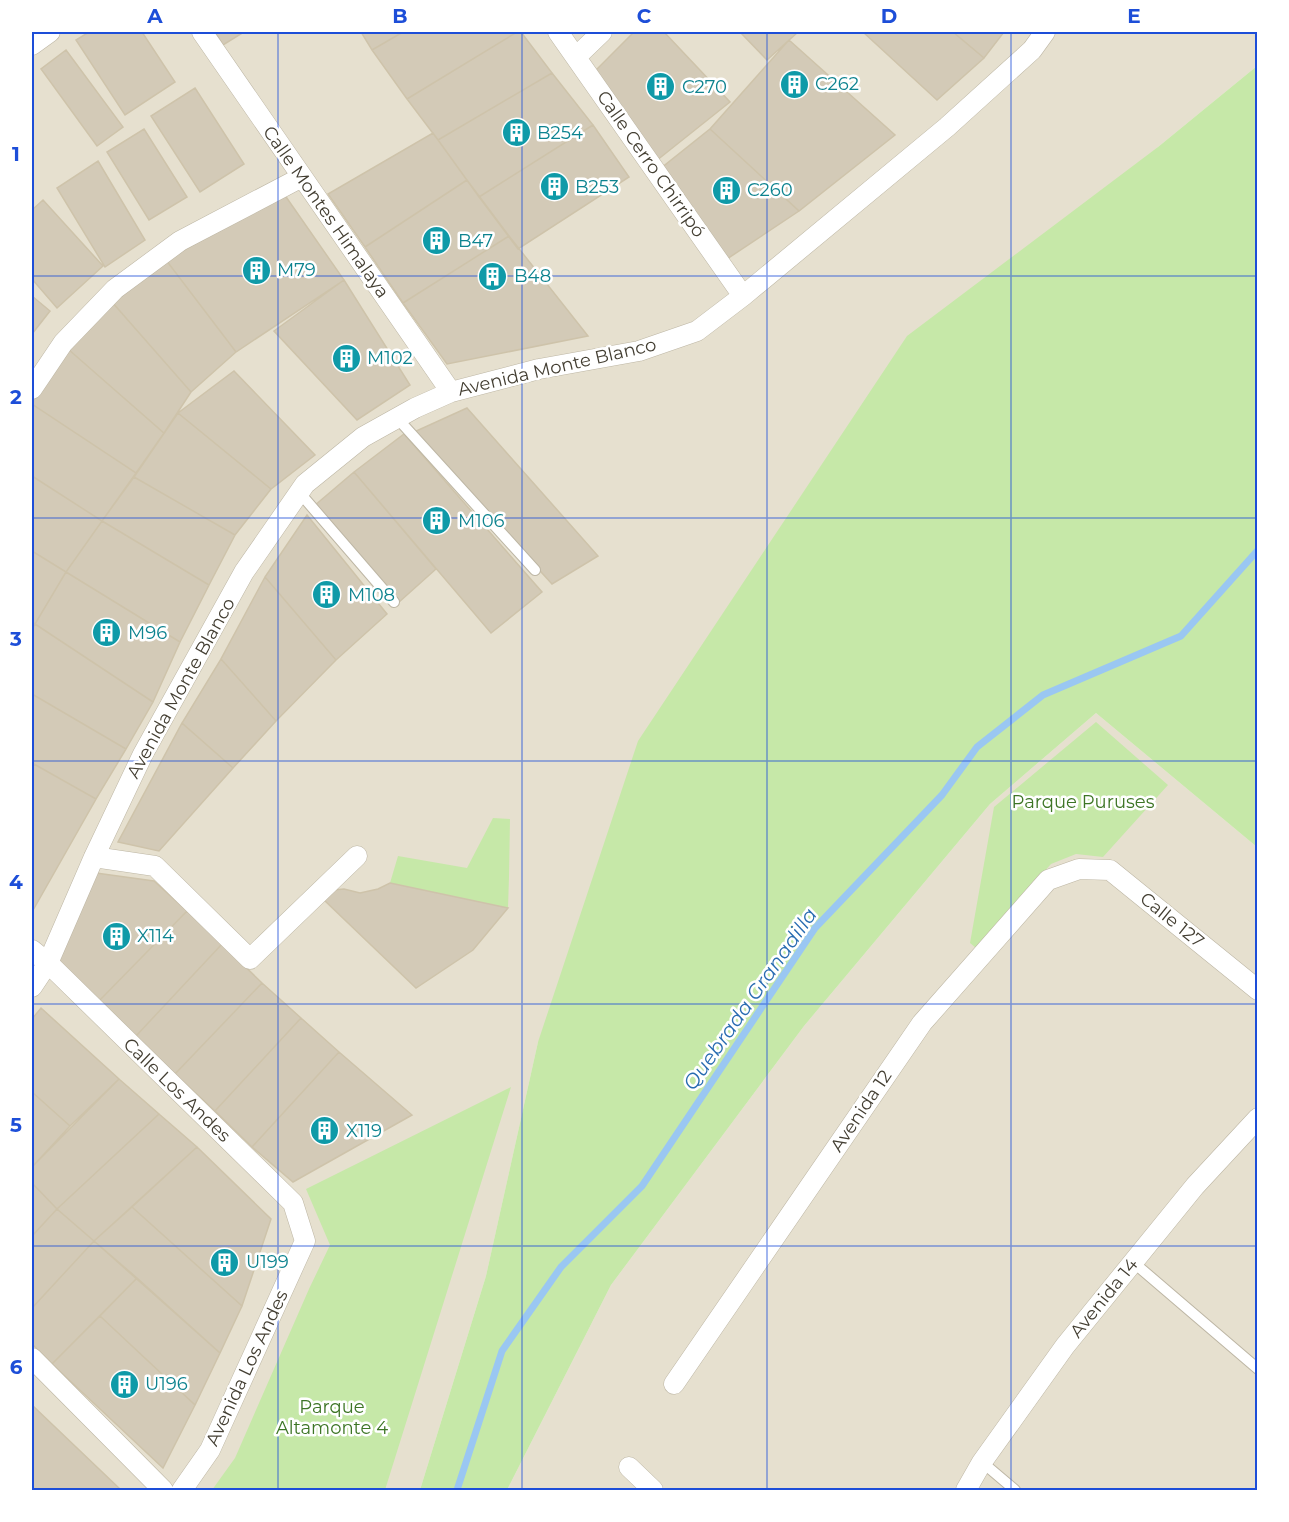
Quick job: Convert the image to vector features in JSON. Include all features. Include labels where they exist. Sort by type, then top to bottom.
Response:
[{"type":"street","points":[[32,45],[50,32]]},
{"type":"street","name":"Calle Montes Himalaya","points":[[202,32],[451,392]]},
{"type":"street","name":"Calle Cerro Chirripó","points":[[558,32],[743,296]]},
{"type":"street","points":[[576,57],[602,32]]},
{"type":"street","name":"Avenida Monte Blanco","points":[[32,987],[48,963],[94,857],[143,754],[244,572],[305,484],[363,437],[451,392],[539,369],[639,351],[697,331],[743,296],[947,127],[1032,50],[1045,32]]},
{"type":"street","points":[[32,389],[63,342],[114,290],[180,242],[302,177]]},
{"type":"street","points":[[94,857],[155,866],[250,959],[357,856]]},
{"type":"street","name":"Calle 127","points":[[1079,869],[1110,870],[1257,990]]},
{"type":"street","name":"Avenida 12","points":[[674,1384],[922,1023],[1048,880],[1079,869]]},
{"type":"street","name":"Calle Los Andes","points":[[32,950],[48,963],[293,1203],[305,1241]]},
{"type":"street","name":"Avenida 14","points":[[966,1491],[982,1462],[1065,1346],[1195,1186],[1257,1118]]},
{"type":"street","name":"Avenida Los Andes","points":[[182,1491],[210,1450],[305,1241]]},
{"type":"street","points":[[32,1358],[163,1491]]},
{"type":"street","points":[[637,1491],[629,1467],[653,1491]]},
{"type":"lane","points":[[397,418],[535,570]]},
{"type":"lane","points":[[299,492],[394,602]]},
{"type":"lane","points":[[1133,1262],[1257,1369]]},
{"type":"lane","points":[[982,1462],[1015,1491]]},
{"type":"shaded area","points":[[32,32],[1257,32],[1257,66],[1158,147],[538,1042],[486,1276],[420,1490],[32,1490]]},
{"type":"shaded area","points":[[1096,713],[1257,847],[1257,1490],[507,1490],[611,1285],[804,1026],[990,804]]},
{"type":"green space","points":[[1257,66],[1257,847],[1096,713],[990,804],[804,1026],[611,1285],[507,1490],[420,1490],[486,1276],[538,1042],[638,741],[907,336],[1158,147]]},
{"type":"green space","name":"Parque Puruses","points":[[1096,722],[1168,785],[1103,857],[1076,854],[1051,864],[976,948],[970,943],[994,807]]},
{"type":"green space","points":[[493,818],[510,819],[508,908],[390,883],[398,856],[467,868]]},
{"type":"green space","name":"Parque Altamonte 4","points":[[511,1087],[385,1490],[212,1490],[235,1458],[330,1245],[306,1189]]},
{"type":"building","points":[[89,32],[142,32],[175,82],[125,115],[76,40]]},
{"type":"building","points":[[215,32],[244,32],[223,45]]},
{"type":"building","points":[[361,32],[403,32],[372,50]]},
{"type":"building","points":[[403,32],[517,32],[407,99],[372,50]]},
{"type":"building","points":[[517,32],[521,32],[552,73],[438,140],[407,99]]},
{"type":"building","name":"C270","points":[[634,32],[664,32],[730,102],[656,161],[595,71]]},
{"type":"building","points":[[740,32],[798,32],[767,60]]},
{"type":"building","points":[[863,32],[953,32],[984,58],[937,100]]},
{"type":"building","points":[[953,32],[1004,32],[984,58]]},
{"type":"building","name":"C262","points":[[789,40],[895,135],[799,211],[710,129]]},
{"type":"building","points":[[66,50],[123,127],[97,146],[41,69]]},
{"type":"building","name":"B254","points":[[552,73],[593,125],[479,197],[438,140]]},
{"type":"building","points":[[195,88],[244,164],[200,192],[151,116]]},
{"type":"building","name":"B253","points":[[593,125],[629,177],[518,249],[479,197]]},
{"type":"building","points":[[144,129],[187,197],[149,220],[107,152]]},
{"type":"building","name":"C260","points":[[710,129],[799,211],[727,259],[660,169]]},
{"type":"building","points":[[433,133],[467,180],[365,247],[328,194]]},
{"type":"building","points":[[98,161],[145,240],[105,267],[57,188]]},
{"type":"building","name":"B47","points":[[467,180],[509,236],[403,303],[365,247]]},
{"type":"building","name":"M79","points":[[284,194],[344,280],[236,352],[166,260]]},
{"type":"building","points":[[43,200],[103,266],[57,308],[32,279],[32,210]]},
{"type":"building","name":"B48","points":[[509,236],[588,336],[447,364],[403,303]]},
{"type":"building","points":[[166,260],[236,352],[191,392],[112,302]]},
{"type":"building","name":"M102","points":[[344,280],[410,385],[357,420],[274,331]]},
{"type":"building","points":[[32,296],[50,311],[32,334]]},
{"type":"building","points":[[112,302],[191,392],[164,433],[68,349]]},
{"type":"building","points":[[68,349],[164,433],[136,473],[32,404]]},
{"type":"building","points":[[234,371],[315,455],[271,489],[178,413]]},
{"type":"building","points":[[32,404],[136,473],[102,521],[32,476]]},
{"type":"building","points":[[467,408],[598,556],[552,584],[414,432]]},
{"type":"building","points":[[178,413],[271,489],[235,535],[134,477]]},
{"type":"building","name":"M106","points":[[404,434],[542,592],[491,633],[354,472]]},
{"type":"building","points":[[354,472],[436,569],[398,603],[314,506]]},
{"type":"building","points":[[32,476],[102,521],[66,572],[32,551]]},
{"type":"building","points":[[134,477],[235,535],[209,585],[102,521]]},
{"type":"building","name":"M108","points":[[307,515],[387,614],[336,660],[265,577]]},
{"type":"building","points":[[102,521],[209,585],[180,642],[66,572]]},
{"type":"building","points":[[32,551],[66,572],[35,624],[32,622]]},
{"type":"building","name":"M96","points":[[66,572],[180,642],[153,702],[35,624]]},
{"type":"building","points":[[265,577],[336,660],[276,721],[221,659]]},
{"type":"building","points":[[35,624],[153,702],[126,749],[32,694],[32,629]]},
{"type":"building","points":[[221,659],[276,721],[233,768],[182,723]]},
{"type":"building","points":[[32,694],[126,749],[96,799],[32,763]]},
{"type":"building","points":[[182,723],[233,768],[159,851],[118,842]]},
{"type":"building","points":[[34,764],[96,799],[32,912],[32,768]]},
{"type":"building","name":"X114","points":[[96,873],[154,881],[187,911],[99,1001],[58,962]]},
{"type":"building","points":[[390,883],[508,908],[473,950],[416,988],[323,899],[333,890],[344,889],[360,893],[378,889]]},
{"type":"building","points":[[187,911],[222,944],[136,1036],[99,1001]]},
{"type":"building","points":[[222,944],[262,983],[175,1074],[136,1036]]},
{"type":"building","points":[[262,983],[301,1018],[215,1111],[175,1074]]},
{"type":"building","points":[[41,1008],[119,1079],[70,1126],[32,1092],[32,1019]]},
{"type":"building","points":[[301,1018],[339,1052],[252,1147],[215,1111]]},
{"type":"building","name":"X119","points":[[339,1052],[412,1115],[293,1182],[252,1147]]},
{"type":"building","points":[[119,1079],[159,1114],[57,1209],[32,1183],[32,1167]]},
{"type":"building","points":[[32,1092],[70,1126],[32,1167]]},
{"type":"building","points":[[159,1114],[197,1147],[94,1241],[57,1209]]},
{"type":"building","name":"U199","points":[[197,1147],[271,1219],[242,1306],[132,1207]]},
{"type":"building","points":[[32,1183],[57,1209],[32,1236]]},
{"type":"building","points":[[132,1207],[242,1306],[220,1353],[94,1241]]},
{"type":"building","points":[[57,1209],[94,1241],[32,1308],[32,1236]]},
{"type":"building","points":[[94,1241],[137,1278],[52,1364],[32,1344],[32,1308]]},
{"type":"building","points":[[137,1278],[220,1353],[195,1405],[100,1316]]},
{"type":"building","name":"U196","points":[[100,1316],[195,1405],[163,1468],[52,1364]]},
{"type":"building","points":[[32,1405],[121,1490],[35,1490],[32,1488]]},
{"type":"waterway","name":"Quebrada Granadilla","points":[[457,1490],[502,1351],[561,1267],[642,1186],[815,928],[942,795],[977,747],[1043,695],[1181,636],[1258,550]]},
{"type":"place","name":"C262","points":[[794,84]]},
{"type":"place","name":"C270","points":[[661,87]]},
{"type":"place","name":"B254","points":[[516,133]]},
{"type":"place","name":"B253","points":[[554,187]]},
{"type":"place","name":"C260","points":[[726,190]]},
{"type":"place","name":"B47","points":[[437,241]]},
{"type":"place","name":"M79","points":[[256,270]]},
{"type":"place","name":"B48","points":[[493,276]]},
{"type":"place","name":"M102","points":[[346,358]]},
{"type":"place","name":"M106","points":[[437,521]]},
{"type":"place","name":"M108","points":[[327,595]]},
{"type":"place","name":"M96","points":[[107,633]]},
{"type":"place","name":"X114","points":[[116,936]]},
{"type":"place","name":"X119","points":[[325,1131]]},
{"type":"place","name":"U199","points":[[225,1262]]},
{"type":"place","name":"U196","points":[[124,1384]]}]
